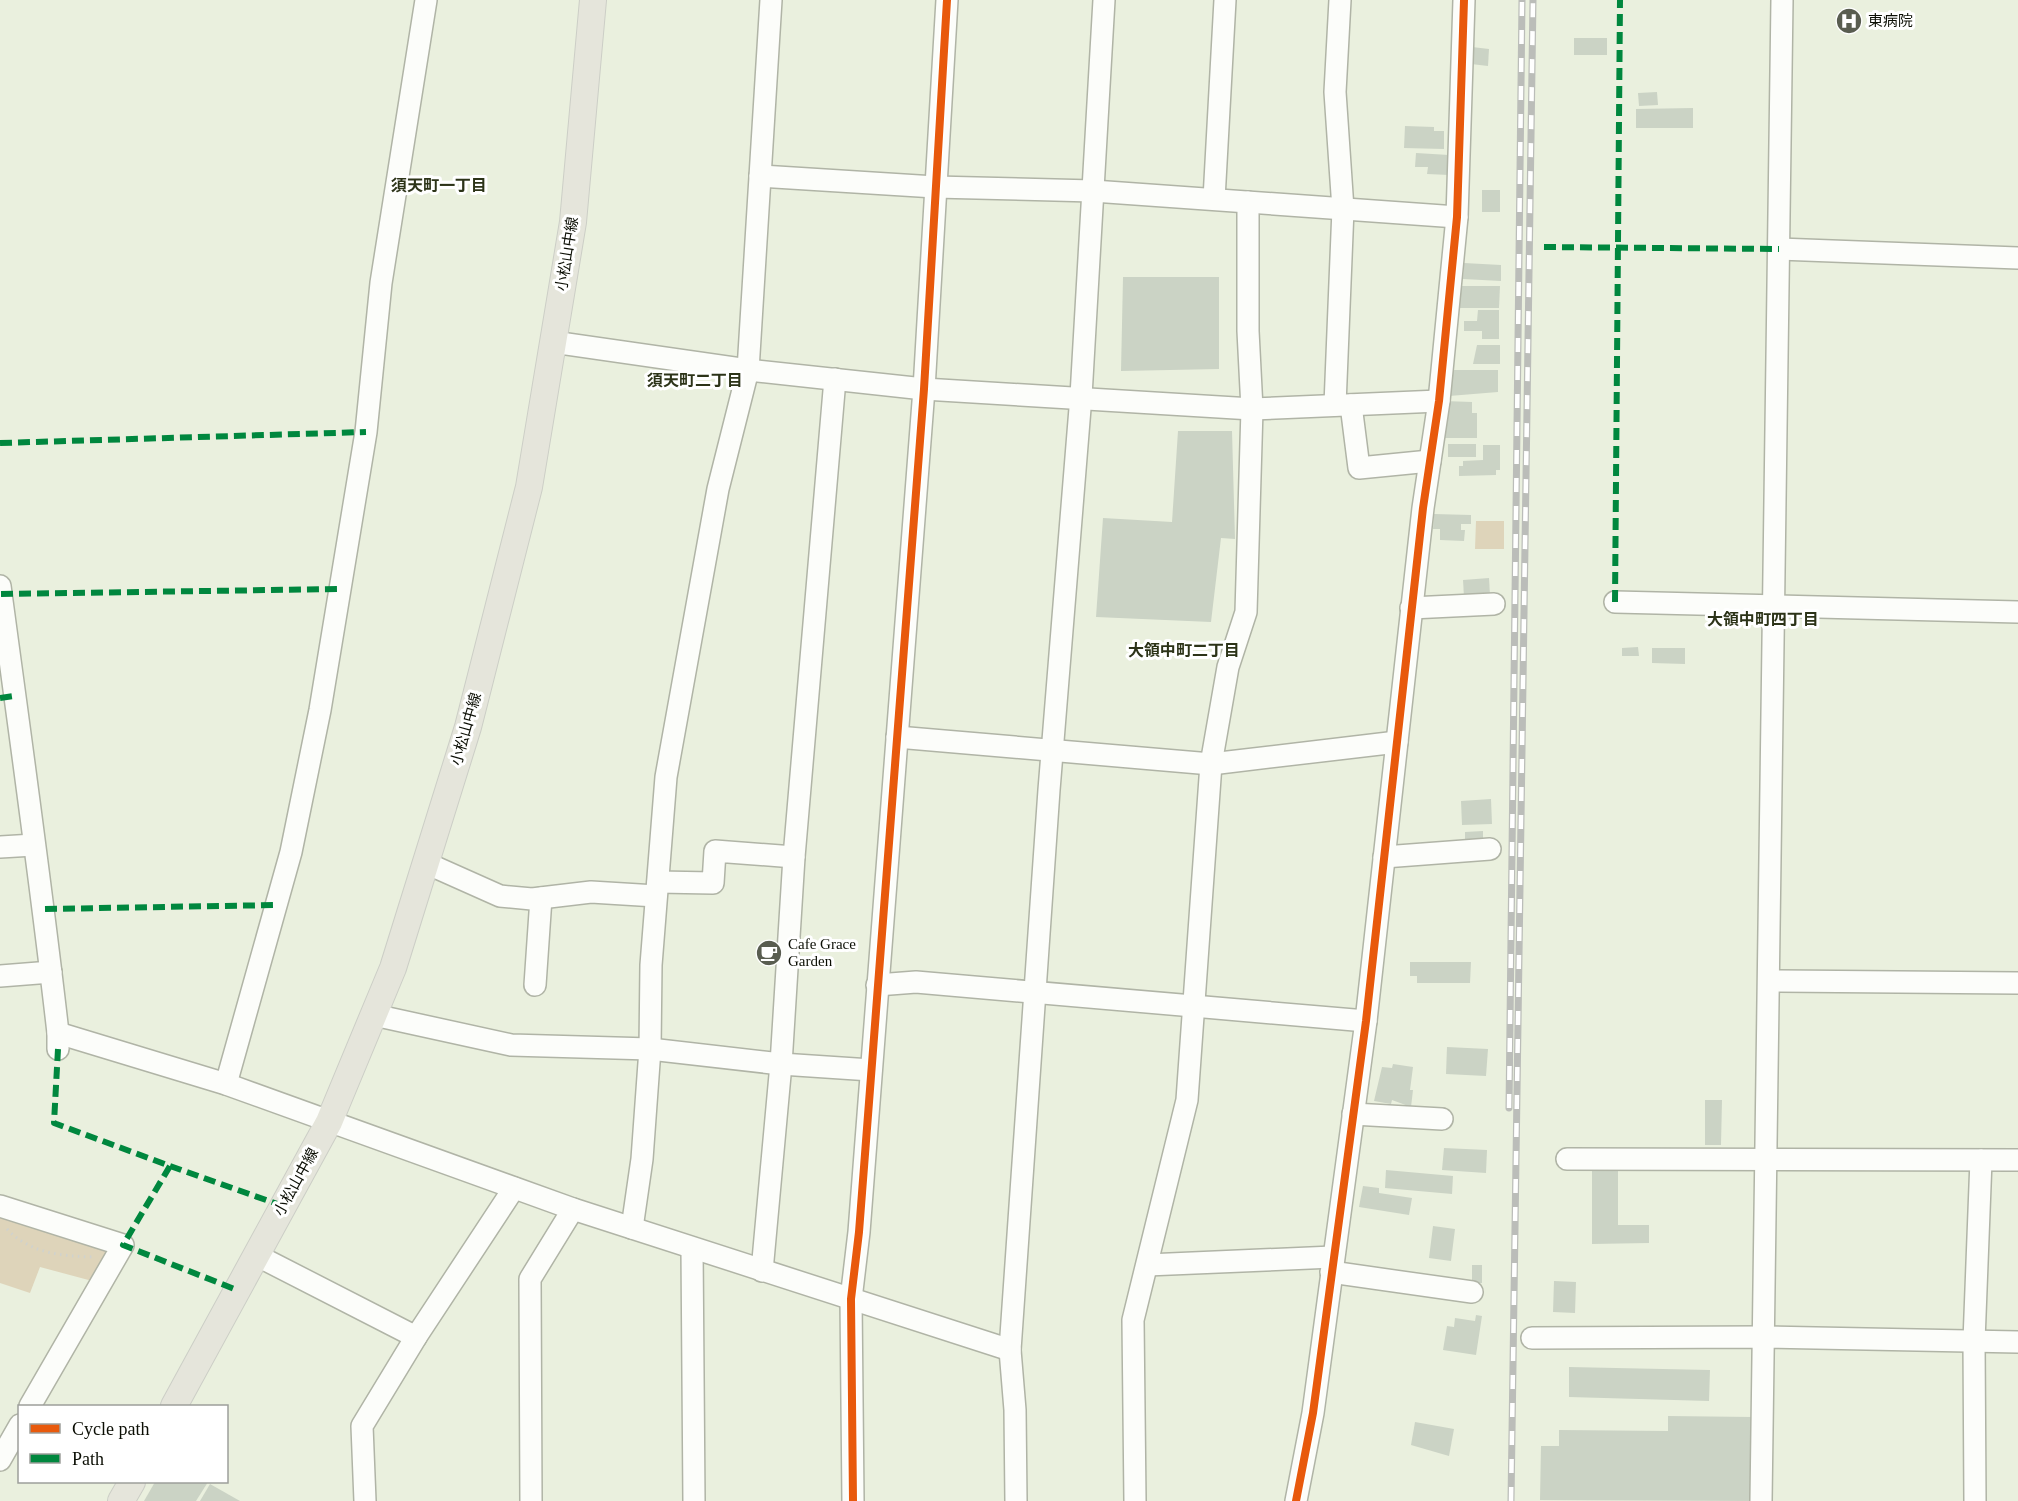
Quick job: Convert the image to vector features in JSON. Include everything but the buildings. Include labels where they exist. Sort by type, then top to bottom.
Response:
[{"type":"main road","name":"小松山中線","points":[[175,1405],[329,1122],[393,968],[468,727],[529,487],[573,222],[593,0]]},
{"type":"main road","points":[[121,1501],[131,1483]]},
{"type":"street","points":[[226,1084],[291,852],[320,710],[366,432],[381,283],[426,0]]},
{"type":"street","points":[[632,1228],[642,1159],[650,1049],[651,965],[668,766],[718,489],[748,370],[771,0]]},
{"type":"street","points":[[853,1501],[851,1299],[924,389],[947,0]]},
{"type":"street","points":[[1016,1501],[1015,1410],[1010,1350],[1052,752],[1081,396],[1104,0]]},
{"type":"street","points":[[1214,200],[1226,0]]},
{"type":"street","points":[[1340,0],[1335,92],[1343,209],[1343,405],[1359,468],[1430,461]]},
{"type":"street","points":[[1296,1501],[1314,1413],[1366,1021],[1412,608],[1439,401],[1457,217],[1464,0]]},
{"type":"street","points":[[1761,1501],[1782,0]]},
{"type":"street","points":[[760,176],[935,187],[1093,191],[1457,217]]},
{"type":"street","points":[[1135,1501],[1133,1320],[1187,1100],[1211,764],[1228,667],[1246,612],[1252,409],[1248,331],[1248,202]]},
{"type":"street","points":[[1779,249],[2018,258]]},
{"type":"street","points":[[553,342],[748,370],[924,389],[1081,396],[1252,409],[1439,401]]},
{"type":"street","points":[[762,1271],[781,1064],[794,856],[835,379]]},
{"type":"street","points":[[0,586],[34,845],[45,909],[58,1041],[226,1084],[573,1209],[1010,1350]]},
{"type":"street","points":[[1615,602],[2018,612]]},
{"type":"street","points":[[1412,608],[1494,604]]},
{"type":"street","points":[[897,737],[1211,764],[1397,742]]},
{"type":"street","points":[[0,848],[34,845]]},
{"type":"street","points":[[1384,857],[1491,849]]},
{"type":"street","points":[[426,863],[500,896],[542,898],[713,883],[715,851],[794,856]]},
{"type":"street","points":[[535,985],[542,898]]},
{"type":"street","points":[[0,976],[51,972]]},
{"type":"street","points":[[1769,981],[2018,983]]},
{"type":"street","points":[[877,985],[916,982],[1366,1021]]},
{"type":"street","points":[[374,1015],[511,1045],[650,1049],[781,1064],[871,1070]]},
{"type":"street","points":[[1353,1114],[1442,1119]]},
{"type":"street","points":[[1567,1159],[2018,1160]]},
{"type":"street","points":[[1975,1501],[1974,1341],[1981,1160]]},
{"type":"street","points":[[365,1501],[362,1426],[416,1336],[514,1188]]},
{"type":"street","points":[[0,1206],[123,1245],[31,1405]]},
{"type":"street","points":[[531,1501],[530,1279],[573,1209]]},
{"type":"street","points":[[692,1248],[694,1501]]},
{"type":"street","points":[[256,1255],[416,1336]]},
{"type":"street","points":[[1147,1265],[1332,1264],[1473,1292]]},
{"type":"street","points":[[1532,1338],[1763,1337],[2018,1342]]},
{"type":"street","points":[[0,1460],[18,1428]]},
{"type":"path","points":[[0,1226],[15,1238],[48,1254],[115,1258]]},
{"type":"shaded area","points":[[1476,521],[1504,521],[1504,549],[1475,549]]},
{"type":"shaded area","points":[[0,1213],[116,1250],[96,1282],[40,1267],[30,1293],[0,1283]]},
{"type":"railway","points":[[1509,1108],[1522,0]]},
{"type":"railway","points":[[1511,1501],[1533,0]]},
{"type":"marked path","points":[[1615,602],[1620,0]]},
{"type":"marked path","points":[[1544,247],[1779,249]]},
{"type":"marked path","points":[[0,443],[366,432]]},
{"type":"marked path","points":[[1,594],[341,589]]},
{"type":"marked path","points":[[0,698],[14,696]]},
{"type":"marked path","points":[[45,909],[277,905]]},
{"type":"marked path","points":[[58,1049],[54,1123],[170,1166],[123,1245],[237,1290]]},
{"type":"marked path","points":[[170,1166],[283,1206]]},
{"type":"cycle path","points":[[853,1501],[851,1299],[859,1232],[924,389],[947,0]]},
{"type":"cycle path","points":[[1296,1501],[1313,1413],[1366,1021],[1423,508],[1439,401],[1457,217],[1464,0]]},
{"type":"place","name":"東病院","points":[[1849,21]]},
{"type":"place","name":"Cafe Grace Garden","points":[[769,953]]},
{"type":"district","name":"須天町一丁目","points":[[439,185]]},
{"type":"district","name":"須天町二丁目","points":[[695,380]]},
{"type":"district","name":"大領中町四丁目","points":[[1763,619]]},
{"type":"district","name":"大領中町二丁目","points":[[1184,650]]}]
